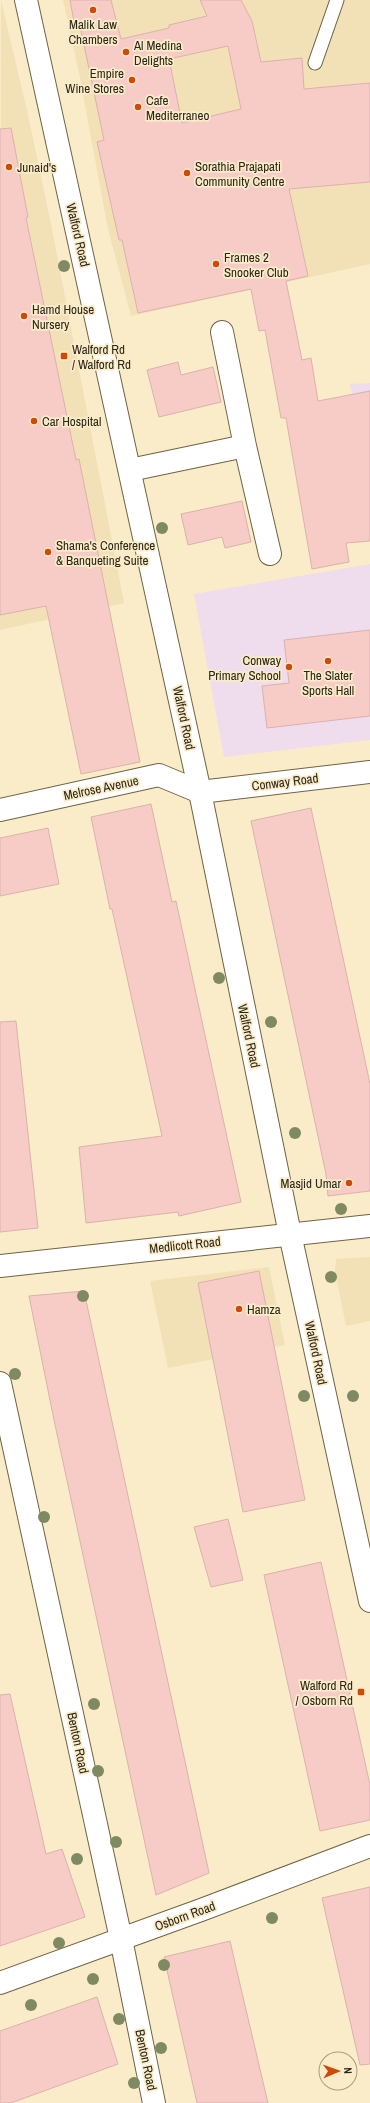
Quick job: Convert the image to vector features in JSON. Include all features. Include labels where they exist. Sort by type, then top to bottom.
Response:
[{"type":"street","name":"Walford Road","points":[[26,0],[200,792],[290,1234],[370,1601]]},
{"type":"street","points":[[222,332],[270,554]]},
{"type":"street","points":[[130,470],[246,446]]},
{"type":"street","name":"Conway Road","points":[[200,792],[370,772]]},
{"type":"street","name":"Melrose Avenue","points":[[0,810],[159,775],[200,792]]},
{"type":"street","name":"Medlicott Road","points":[[0,1266],[370,1226]]},
{"type":"street","name":"Benton Road","points":[[0,1383],[121,1939],[154,2103]]},
{"type":"street","name":"Osborn Road","points":[[0,1983],[370,1846]]},
{"type":"lane","points":[[315,63],[337,0]]},
{"type":"shaded area","points":[[1,0],[27,110],[51,224],[124,603],[0,630]]},
{"type":"shaded area","points":[[63,0],[370,0],[370,264],[131,316],[108,229],[79,73]]},
{"type":"shaded area","points":[[370,383],[370,475],[350,384]]},
{"type":"shaded area","name":"Conway Primary School","points":[[370,564],[370,740],[224,757],[194,594]]},
{"type":"shaded area","points":[[370,1257],[370,1321],[346,1326],[335,1271],[336,1259]]},
{"type":"shaded area","points":[[269,1267],[285,1345],[168,1368],[150,1281]]},
{"type":"building","points":[[70,0],[111,0],[121,39],[169,28],[169,25],[207,16],[200,0],[241,0],[252,21],[261,62],[302,58],[304,89],[370,83],[370,182],[289,189],[308,276],[286,281],[302,360],[311,358],[318,401],[370,391],[370,541],[346,543],[349,562],[312,569],[286,418],[281,418],[265,330],[259,331],[251,289],[138,313],[122,240],[119,240],[97,142],[104,140],[80,26],[75,27]],"holes":[[[228,46],[241,109],[182,123],[169,59]]]},
{"type":"building","points":[[11,128],[28,217],[26,218],[76,460],[79,459],[140,762],[81,774],[46,606],[0,615],[0,129]]},
{"type":"building","points":[[178,362],[181,375],[213,367],[221,402],[159,417],[147,370]]},
{"type":"building","points":[[242,501],[251,542],[225,548],[222,537],[188,545],[181,514]]},
{"type":"building","name":"The Slater Sports Hall","points":[[370,630],[370,716],[267,728],[262,686],[289,683],[284,640]]},
{"type":"building","points":[[151,804],[172,902],[176,901],[241,1202],[179,1216],[178,1212],[86,1223],[79,1147],[162,1136],[112,909],[110,909],[91,817]]},
{"type":"building","points":[[311,808],[370,1084],[370,1191],[328,1196],[326,1174],[251,821]]},
{"type":"building","points":[[48,828],[59,884],[0,896],[0,838]]},
{"type":"building","points":[[16,1021],[38,1228],[0,1232],[0,1022]]},
{"type":"building","points":[[259,1271],[305,1500],[243,1512],[198,1283]]},
{"type":"building","points":[[84,1291],[209,1873],[156,1895],[54,1420],[29,1296]]},
{"type":"building","points":[[228,1519],[243,1580],[211,1587],[194,1527]]},
{"type":"building","points":[[321,1562],[370,1785],[370,1820],[320,1831],[264,1575]]},
{"type":"building","points":[[10,1694],[46,1854],[62,1849],[85,1917],[0,1946],[0,1695]]},
{"type":"building","points":[[370,1887],[370,2064],[360,2065],[322,1898]]},
{"type":"building","points":[[230,1941],[268,2103],[197,2103],[164,1957]]},
{"type":"building","points":[[97,1997],[118,2064],[11,2103],[0,2103],[0,2031]]},
{"type":"place","name":"Malik Law Chambers","points":[[93,10]]},
{"type":"place","name":"Al Medina Delights","points":[[126,52]]},
{"type":"place","name":"Empire Wine Stores","points":[[132,80]]},
{"type":"place","name":"Cafe Mediterraneo","points":[[138,107]]},
{"type":"place","name":"Junaid's","points":[[9,167]]},
{"type":"place","name":"Sorathia Prajapati Community Centre","points":[[187,173]]},
{"type":"place","name":"Frames 2 Snooker Club","points":[[216,264]]},
{"type":"place","name":"Hamd House Nursery","points":[[24,316]]},
{"type":"place","name":"Walford Rd / Walford Rd","points":[[64,356]]},
{"type":"place","name":"Car Hospital","points":[[34,421]]},
{"type":"place","name":"Shama's Conference & Banqueting Suite","points":[[48,552]]},
{"type":"place","name":"The Slater Sports Hall","points":[[328,661]]},
{"type":"place","name":"Conway Primary School","points":[[289,667]]},
{"type":"place","name":"Masjid Umar","points":[[349,1183]]},
{"type":"place","name":"Hamza","points":[[239,1309]]},
{"type":"place","name":"Walford Rd / Osborn Rd","points":[[361,1692]]}]
